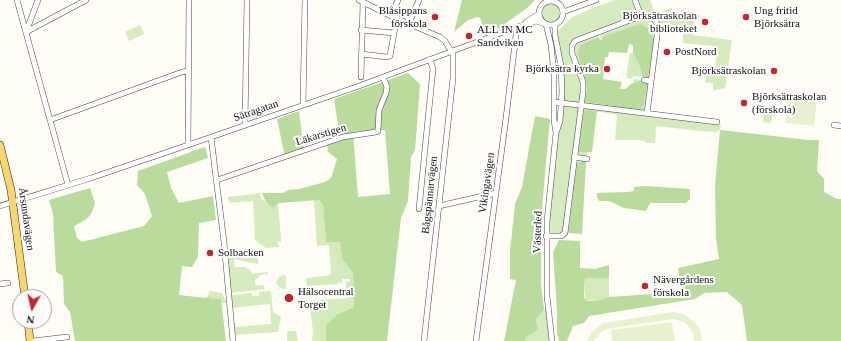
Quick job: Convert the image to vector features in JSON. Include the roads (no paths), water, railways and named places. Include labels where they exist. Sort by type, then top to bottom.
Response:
[{"type":"main road","name":"Årsundavägen","points":[[0,145],[13,202],[24,289]]},
{"type":"main road","points":[[30,329],[32,341]]},
{"type":"street","points":[[17,0],[68,185]]},
{"type":"street","points":[[26,32],[38,0]]},
{"type":"street","points":[[26,32],[86,0]]},
{"type":"street","points":[[188,145],[189,0]]},
{"type":"street","points":[[245,125],[247,0]]},
{"type":"street","points":[[304,105],[305,0]]},
{"type":"street","points":[[361,54],[387,57],[390,56],[394,33],[394,17],[398,0]]},
{"type":"street","points":[[409,23],[419,0]]},
{"type":"street","points":[[563,14],[596,0]]},
{"type":"street","points":[[635,0],[640,16]]},
{"type":"street","points":[[361,77],[361,1],[440,37],[445,40],[452,52]]},
{"type":"street","points":[[546,1],[557,1],[562,6],[563,14],[560,21],[555,24],[546,24],[542,21],[539,14],[541,7],[546,1]]},
{"type":"street","name":"Sätragatan","points":[[517,27],[539,14]]},
{"type":"street","points":[[546,236],[561,236],[565,233],[583,86],[572,53],[574,43],[577,40],[640,16],[652,16],[658,28],[647,113]]},
{"type":"street","name":"Sätragatan","points":[[0,206],[68,185],[304,105],[384,77],[517,27],[536,21],[546,24]]},
{"type":"street","name":"Västerled","points":[[546,24],[552,45],[554,120],[556,133]]},
{"type":"street","name":"Västerled","points":[[553,341],[548,296],[546,236],[556,133],[560,122],[562,103],[561,66],[555,35],[555,24]]},
{"type":"street","name":"Vikingavägen","points":[[476,341],[517,27]]},
{"type":"street","points":[[361,30],[394,33]]},
{"type":"street","name":"Bågspännarvägen","points":[[424,341],[454,70],[452,52]]},
{"type":"street","points":[[419,209],[433,69],[430,59]]},
{"type":"street","points":[[50,120],[188,71]]},
{"type":"street","name":"Läkarstigen","points":[[217,180],[343,137],[378,131],[379,110],[387,87],[384,77]]},
{"type":"street","points":[[644,80],[651,81]]},
{"type":"street","points":[[554,102],[717,122]]},
{"type":"street","points":[[834,125],[841,126]]},
{"type":"street","points":[[211,137],[217,180],[233,341]]},
{"type":"street","points":[[574,157],[587,159]]},
{"type":"street","points":[[438,206],[496,194]]},
{"type":"street","points":[[0,284],[8,283]]},
{"type":"street","points":[[32,341],[67,337]]},
{"type":"place","name":"Blåsippans förskola","points":[[435,17]]},
{"type":"place","name":"Ung fritid Björksätra","points":[[746,17]]},
{"type":"place","name":"Björksätraskolan biblioteket","points":[[705,22]]},
{"type":"place","name":"ALL IN MC Sandviken","points":[[469,36]]},
{"type":"place","name":"PostNord","points":[[667,52]]},
{"type":"place","name":"Björksätra kyrka","points":[[607,69]]},
{"type":"place","name":"Björksätraskolan","points":[[774,71]]},
{"type":"place","name":"Björksätraskolan (förskola)","points":[[744,103]]},
{"type":"place","name":"Solbacken","points":[[210,253]]},
{"type":"place","name":"Nävergårdens förskola","points":[[645,286]]},
{"type":"place","name":"Hälsocentral Torget","points":[[289,298]]}]
